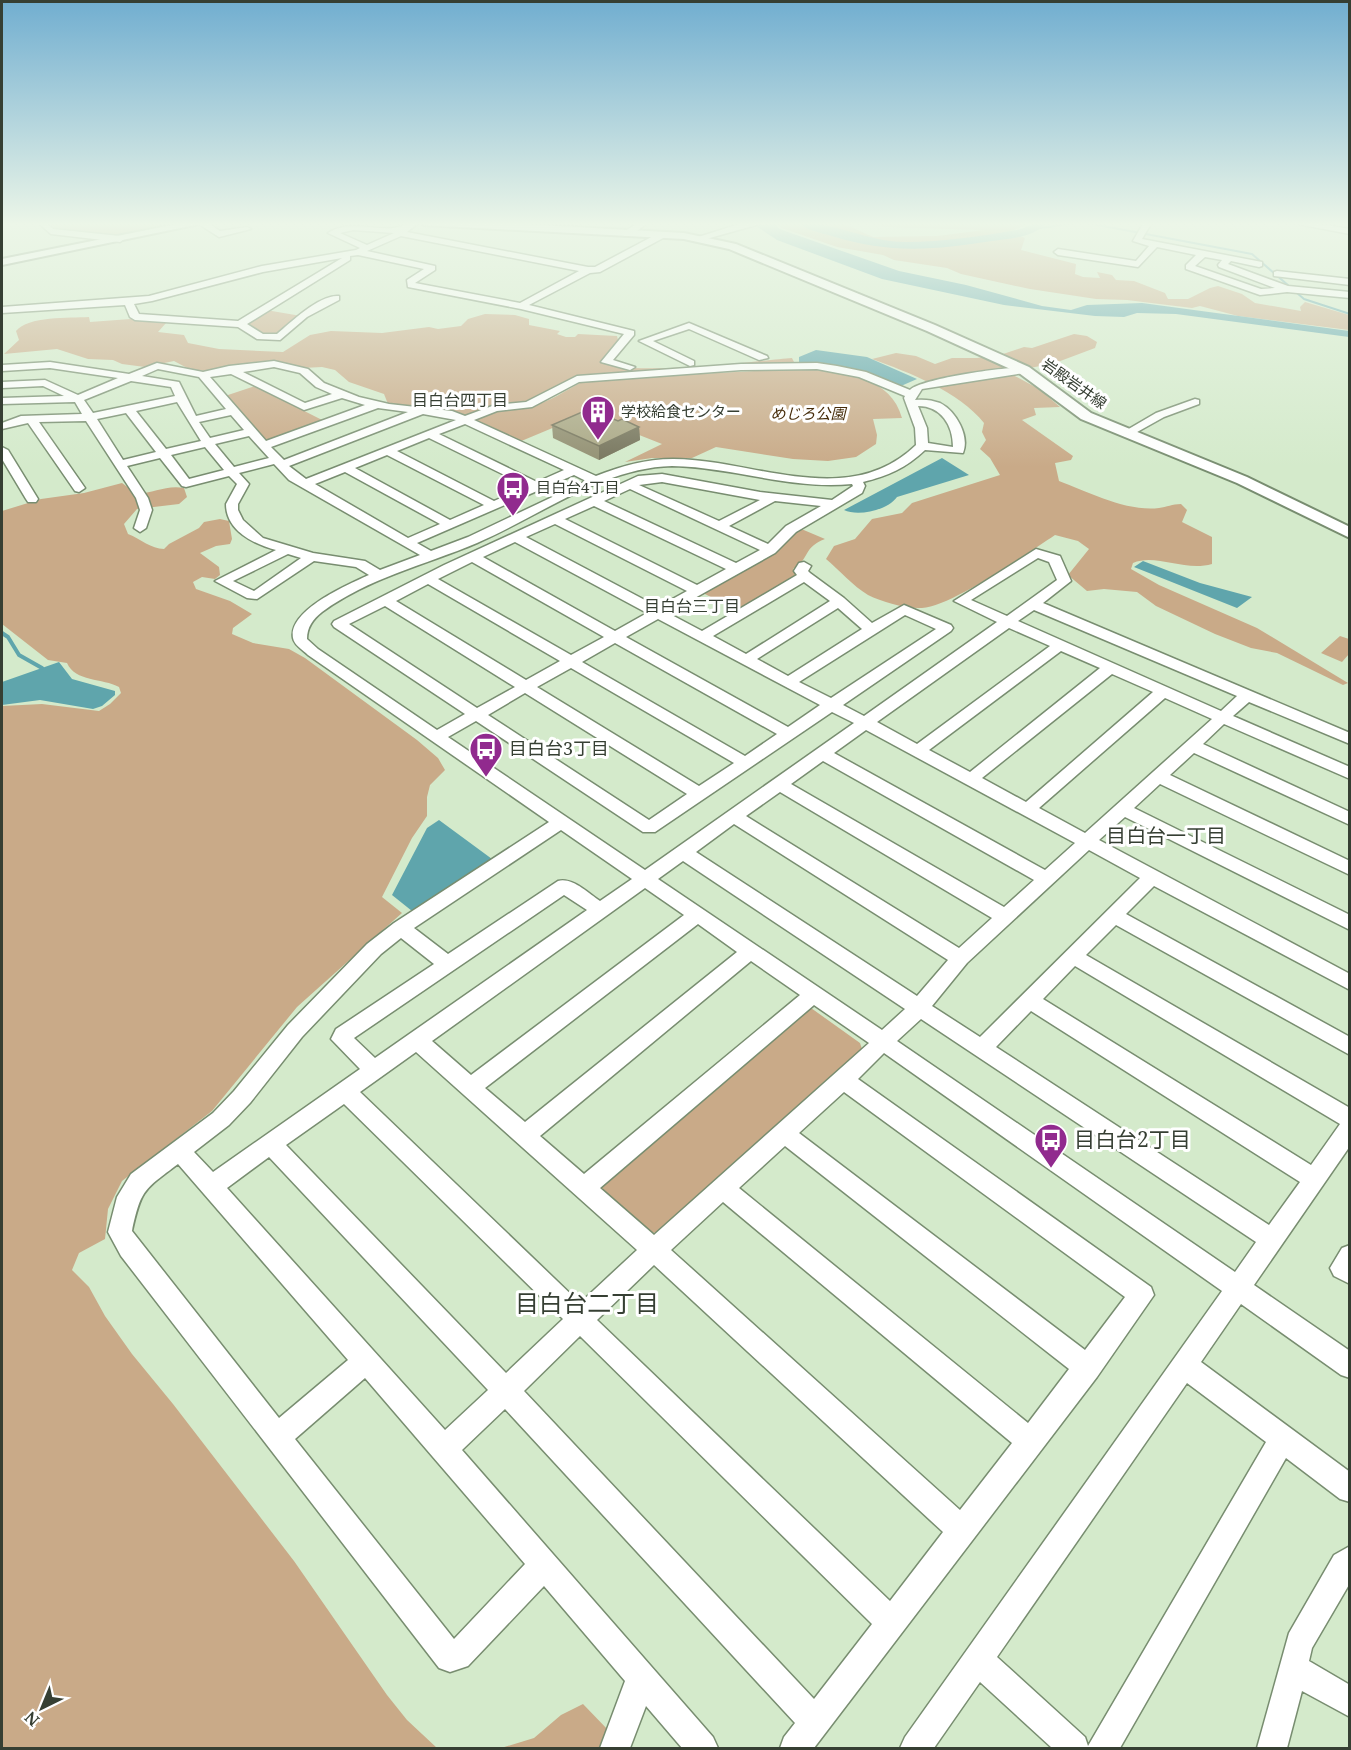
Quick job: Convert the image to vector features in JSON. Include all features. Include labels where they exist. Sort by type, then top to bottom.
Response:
[{"type":"main road","name":"岩殿岩井線","points":[[869,304],[1024,370],[1077,410],[1126,434],[1242,480],[1350,533]]},
{"type":"street","points":[[2,310],[103,304]]},
{"type":"street","points":[[130,304],[135,317],[240,324],[261,337],[280,337],[304,315],[325,304]]},
{"type":"street","points":[[240,324],[274,304]]},
{"type":"street","points":[[509,304],[631,333],[606,362],[609,364],[634,367],[793,356]]},
{"type":"street","points":[[521,306],[525,304]]},
{"type":"street","points":[[690,363],[644,341],[689,326],[763,358]]},
{"type":"street","points":[[2,401],[78,399],[157,366],[202,375],[229,369],[274,364],[304,371],[313,380],[340,395],[376,405],[452,414],[597,482]]},
{"type":"street","points":[[2,368],[50,365],[175,384],[180,398],[208,443],[243,484],[232,504],[237,522],[258,541],[311,558],[360,564],[379,575]]},
{"type":"street","points":[[305,484],[495,408],[528,405],[577,379],[741,367],[817,366],[837,369],[862,374],[911,399],[933,404],[940,408],[957,430],[961,442],[959,452],[922,446]]},
{"type":"street","points":[[4,385],[21,367]]},
{"type":"street","points":[[4,385],[45,383],[82,369]]},
{"type":"street","points":[[229,369],[304,407],[340,395]]},
{"type":"street","points":[[1024,370],[930,383],[918,387],[911,399],[921,428],[922,446],[908,462],[885,473],[856,480],[803,481],[692,463],[675,462],[640,466],[597,482],[473,540],[363,582],[312,613],[302,626],[300,640],[436,737],[814,994],[1350,1366]]},
{"type":"street","points":[[202,375],[293,477],[430,556]]},
{"type":"street","points":[[45,383],[78,399],[91,417],[142,498],[146,510],[140,528]]},
{"type":"street","points":[[2,419],[91,417],[180,398]]},
{"type":"street","points":[[1126,434],[1160,415],[1195,402]]},
{"type":"street","points":[[264,446],[376,405]]},
{"type":"street","points":[[129,409],[186,483],[279,462],[423,411]]},
{"type":"street","points":[[193,420],[233,411]]},
{"type":"street","points":[[2,426],[31,419]]},
{"type":"street","points":[[31,419],[79,488]]},
{"type":"street","points":[[119,464],[251,432]]},
{"type":"street","points":[[429,434],[538,487]]},
{"type":"street","points":[[2,450],[32,499]]},
{"type":"street","points":[[388,451],[495,506]]},
{"type":"street","points":[[346,468],[451,525]]},
{"type":"street","points":[[407,543],[573,471]]},
{"type":"street","points":[[788,682],[904,609],[946,628],[649,828],[339,624],[473,557],[642,479],[662,478],[774,497],[834,504]]},
{"type":"street","points":[[436,737],[770,550],[791,529],[858,490],[856,480]]},
{"type":"street","points":[[628,484],[770,550]]},
{"type":"street","points":[[720,526],[774,497]]},
{"type":"street","points":[[593,501],[737,569]]},
{"type":"street","points":[[555,519],[697,591]]},
{"type":"street","points":[[515,537],[971,778],[1350,983]]},
{"type":"street","points":[[285,551],[222,581],[252,595],[257,595],[311,558]]},
{"type":"street","points":[[211,1186],[866,724],[1008,622],[1033,604],[1064,581],[1055,559],[1036,553],[961,601],[1008,622],[1060,645],[1111,667],[1350,774]]},
{"type":"street","points":[[473,557],[788,735]]},
{"type":"street","points":[[702,637],[804,571],[871,630]]},
{"type":"street","points":[[429,579],[744,764]]},
{"type":"street","points":[[385,600],[699,794]]},
{"type":"street","points":[[746,660],[839,602]]},
{"type":"street","points":[[1033,604],[1350,739]]},
{"type":"street","points":[[918,751],[1060,645]]},
{"type":"street","points":[[971,778],[1111,667]]},
{"type":"street","points":[[1028,809],[1164,691]]},
{"type":"street","points":[[444,1449],[654,1250],[843,1080],[920,1006],[960,958],[1004,916],[1247,695]]},
{"type":"street","points":[[1191,745],[1350,819]]},
{"type":"street","points":[[823,754],[1046,879]]},
{"type":"street","points":[[1158,776],[1350,869]]},
{"type":"street","points":[[779,784],[1004,916]]},
{"type":"street","points":[[1123,809],[1350,923]]},
{"type":"street","points":[[733,816],[960,958]]},
{"type":"street","points":[[543,1566],[458,1656],[450,1657],[129,1248],[120,1232],[128,1197],[139,1182],[220,1119],[242,1097],[295,1031],[374,950],[401,928],[561,822]]},
{"type":"street","points":[[683,852],[1271,1239]]},
{"type":"street","points":[[982,1048],[1152,877]]},
{"type":"street","points":[[374,1070],[341,1039],[343,1035],[564,886],[600,910]]},
{"type":"street","points":[[471,1087],[697,915]]},
{"type":"street","points":[[1115,916],[1350,1047]]},
{"type":"street","points":[[401,928],[447,964]]},
{"type":"street","points":[[525,1135],[751,951]]},
{"type":"street","points":[[1073,956],[1350,1119]]},
{"type":"street","points":[[582,1188],[814,994]]},
{"type":"street","points":[[1030,1000],[1313,1178]]},
{"type":"street","points":[[417,1040],[654,1250],[962,1532]]},
{"type":"street","points":[[795,1749],[1142,1295],[843,1080]]},
{"type":"street","points":[[345,1091],[892,1623]]},
{"type":"street","points":[[916,1749],[1350,1128]]},
{"type":"street","points":[[785,1134],[1088,1368]]},
{"type":"street","points":[[270,1144],[506,1390],[815,1723]]},
{"type":"street","points":[[179,1150],[444,1449],[702,1749]]},
{"type":"street","points":[[724,1189],[1031,1442]]},
{"type":"street","points":[[1350,1256],[1342,1268],[1350,1273]]},
{"type":"street","points":[[278,1436],[366,1361]]},
{"type":"street","points":[[1184,1365],[1350,1489]]},
{"type":"street","points":[[1103,1749],[1282,1438]]},
{"type":"street","points":[[1272,1749],[1299,1643],[1344,1565],[1350,1560]]},
{"type":"street","points":[[978,1660],[1074,1749]]},
{"type":"street","points":[[1292,1668],[1350,1702]]},
{"type":"street","points":[[615,1749],[641,1678]]},
{"type":"green space","points":[[1157,304],[1259,304],[1301,311],[1300,307],[1303,304],[1311,304],[1349,315],[1349,330],[1238,316],[1200,306],[1192,308]]},
{"type":"green space","points":[[266,310],[301,316],[280,336],[262,336],[244,325]]},
{"type":"green space","points":[[485,314],[515,315],[529,319],[529,325],[560,331],[557,334],[566,337],[575,337],[578,334],[617,336],[618,340],[601,362],[615,366],[664,368],[792,358],[795,364],[580,375],[533,400],[493,406],[471,415],[388,404],[384,394],[349,382],[335,370],[322,367],[303,368],[272,361],[207,371],[191,370],[174,361],[145,367],[122,364],[113,360],[88,359],[57,349],[4,354],[19,340],[16,331],[22,326],[50,319],[89,317],[90,322],[144,318],[166,321],[158,332],[184,335],[188,343],[219,349],[283,352],[310,335],[331,331],[382,333],[429,327],[438,329],[461,326],[468,319]]},
{"type":"green space","points":[[1074,334],[1087,336],[1097,342],[1095,348],[1055,363],[1030,368],[1002,369],[1039,389],[1060,407],[1034,408],[1036,415],[1022,420],[1073,456],[1071,460],[1055,463],[1059,481],[1108,500],[1134,507],[1159,508],[1181,504],[1187,510],[1182,522],[1212,537],[1212,564],[1191,566],[1142,560],[1133,563],[1131,569],[1159,585],[1257,628],[1348,683],[1343,685],[1277,653],[1251,648],[1215,634],[1156,606],[1137,592],[1104,589],[1087,591],[1068,575],[1089,549],[1078,541],[1055,535],[970,589],[935,605],[922,608],[895,604],[868,595],[826,559],[834,546],[855,539],[872,519],[902,513],[912,503],[1000,475],[990,458],[980,449],[986,440],[982,432],[984,423],[974,412],[932,384],[872,359],[896,353],[916,356],[935,364],[952,358],[977,358],[1003,354],[1024,347],[1032,348]]},
{"type":"green space","name":"めじろ公園","points":[[811,368],[853,376],[878,386],[896,404],[902,418],[873,419],[877,435],[876,444],[856,457],[828,461],[793,459],[716,447],[692,458],[652,458],[625,462],[662,444],[586,414],[519,442],[476,421],[495,412],[537,405],[585,380]]},
{"type":"green space","points":[[255,386],[326,422],[264,443],[225,396]]},
{"type":"green space","points":[[122,483],[137,494],[184,488],[187,497],[179,504],[137,509],[124,524],[128,534],[155,547],[164,549],[199,528],[204,522],[220,519],[229,521],[232,539],[230,544],[216,546],[200,553],[219,567],[220,575],[215,579],[202,577],[193,582],[196,589],[230,601],[252,614],[233,628],[232,634],[253,643],[289,649],[305,658],[417,740],[438,758],[445,770],[430,785],[427,797],[427,816],[412,838],[382,897],[402,913],[297,1007],[212,1111],[122,1181],[108,1209],[105,1239],[79,1253],[72,1270],[89,1287],[105,1316],[132,1354],[294,1561],[387,1695],[407,1720],[437,1748],[2,1748],[2,706],[42,704],[99,711],[121,693],[119,687],[112,684],[76,674],[67,663],[48,660],[2,624],[2,511],[41,499],[84,493]]},
{"type":"green space","points":[[799,528],[825,539],[813,546],[793,569],[797,572],[796,577],[738,611],[703,593]]},
{"type":"green space","points":[[1340,636],[1349,639],[1349,654],[1342,662],[1321,653]]},
{"type":"green space","points":[[811,1008],[860,1043],[862,1049],[659,1233],[647,1232],[601,1190],[603,1184],[805,1009]]},
{"type":"green space","points":[[583,1704],[610,1732],[605,1748],[501,1748],[534,1738],[561,1715]]},
{"type":"water","points":[[998,304],[1034,304],[1071,310],[1087,305],[1147,304],[1349,331],[1349,337],[1176,314],[1137,313],[1124,317],[1095,316]]},
{"type":"water","points":[[816,350],[867,357],[917,379],[901,386],[895,386],[852,369],[799,363],[799,357]]},
{"type":"water","points":[[942,458],[969,475],[897,497],[880,509],[857,513],[844,510]]},
{"type":"water","points":[[1143,561],[1200,583],[1252,597],[1237,608],[1134,567]]},
{"type":"water","points":[[59,662],[72,679],[115,691],[115,695],[102,706],[93,709],[40,700],[2,705],[2,682]]},
{"type":"water","points":[[439,820],[492,859],[412,911],[392,895],[427,828]]},
{"type":"building","points":[[589,409],[639,427],[599,446],[552,425]]},
{"type":"waterway","points":[[1318,304],[1350,314]]},
{"type":"waterway","points":[[2,633],[8,637],[19,655],[42,668]]},
{"type":"place","name":"学校給食センター","points":[[598,441]]},
{"type":"place","name":"目白台4丁目","points":[[513,517]]},
{"type":"place","name":"目白台3丁目","points":[[486,778]]},
{"type":"place","name":"目白台2丁目","points":[[1051,1169]]},
{"type":"district","name":"目白台四丁目","points":[[460,400]]},
{"type":"district","name":"目白台三丁目","points":[[692,606]]},
{"type":"district","name":"目白台一丁目","points":[[1166,836]]},
{"type":"district","name":"目白台二丁目","points":[[587,1304]]}]
